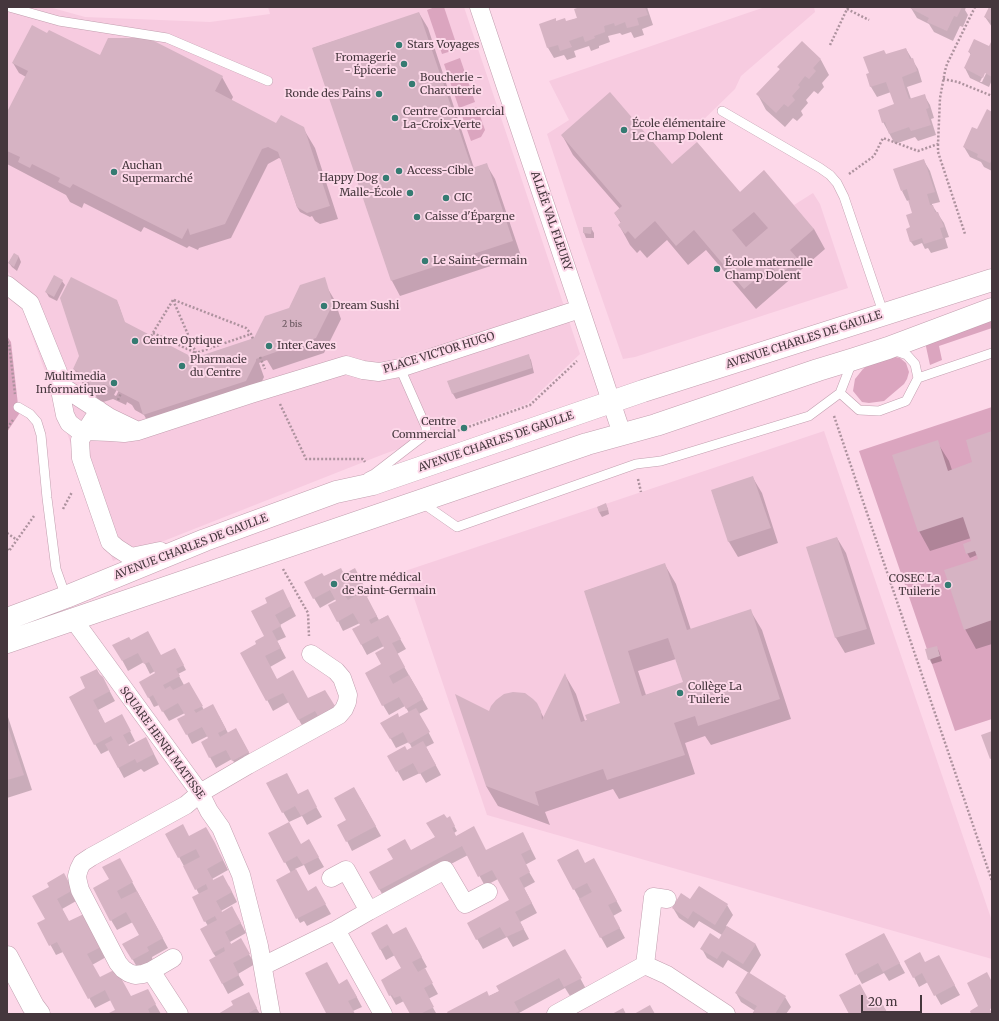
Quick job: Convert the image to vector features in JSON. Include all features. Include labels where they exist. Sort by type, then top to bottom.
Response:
[{"type":"main road","name":"AVENUE CHARLES DE GAULLE","points":[[7,619],[66,597],[205,540],[336,492],[373,484],[643,391],[992,280]]},
{"type":"main road","points":[[7,642],[587,444],[656,424],[888,348],[992,309]]},
{"type":"main road","points":[[7,957],[33,1006],[39,1014]]},
{"type":"street","name":"ALLÉE VAL FLEURY","points":[[485,9],[580,309],[622,434]]},
{"type":"street","name":"PLACE VICTOR HUGO","points":[[7,285],[30,303],[58,372],[63,388],[61,395],[68,423],[77,429],[86,431],[124,433],[138,431],[346,365],[378,372],[400,368],[580,309]]},
{"type":"street","points":[[63,388],[138,431]]},
{"type":"street","points":[[99,410],[80,440],[81,458],[110,542],[131,557],[205,540]]},
{"type":"street","name":"SQUARE HENRI MATISSE","points":[[73,619],[200,793],[220,828],[241,875],[260,946],[271,1014]]},
{"type":"street","points":[[173,958],[143,974],[135,975],[123,969],[80,890],[77,876],[79,869],[82,863],[91,857],[186,805],[200,793],[339,715],[348,702],[348,695],[342,678],[336,671],[311,654]]},
{"type":"street","points":[[331,878],[346,870],[369,911]]},
{"type":"street","points":[[263,966],[336,930],[445,870],[465,904],[488,892]]},
{"type":"street","points":[[645,965],[653,897],[667,899]]},
{"type":"street","points":[[336,930],[383,1014]]},
{"type":"street","points":[[556,1014],[645,965]]},
{"type":"street","points":[[645,965],[666,975],[726,1014]]},
{"type":"street","points":[[151,971],[179,1014]]},
{"type":"lane","points":[[9,7],[59,21],[167,38],[268,81]]},
{"type":"lane","points":[[722,111],[820,168],[830,175],[837,183],[844,196],[884,315]]},
{"type":"lane","points":[[840,393],[858,410],[879,412],[906,401],[918,378],[915,364],[907,355],[888,348]]},
{"type":"lane","points":[[918,378],[992,353]]},
{"type":"lane","points":[[420,502],[457,527],[636,464],[661,461],[809,416],[840,393],[854,359]]},
{"type":"lane","points":[[336,492],[374,474],[426,434],[426,427],[400,368]]},
{"type":"lane","points":[[18,407],[30,414],[37,422],[41,435],[56,569],[66,597]]},
{"type":"path","points":[[965,234],[938,152],[940,98],[943,79],[948,64],[975,7]]},
{"type":"path","points":[[830,45],[848,8],[869,20]]},
{"type":"path","points":[[943,79],[958,82],[992,96]]},
{"type":"path","points":[[837,183],[874,156],[883,138],[918,151],[938,144]]},
{"type":"path","points":[[151,336],[173,300]]},
{"type":"path","points":[[173,300],[246,328],[251,334],[252,339]]},
{"type":"path","points":[[173,300],[196,353]]},
{"type":"path","points":[[153,332],[196,353],[251,334]]},
{"type":"path","points":[[7,342],[9,343],[15,398]]},
{"type":"path","points":[[260,357],[266,370]]},
{"type":"path","points":[[507,412],[530,405],[579,359]]},
{"type":"path","points":[[277,399],[306,459],[362,459],[367,463]]},
{"type":"path","points":[[829,401],[992,880]]},
{"type":"path","points":[[7,428],[14,418]]},
{"type":"path","points":[[51,532],[74,487]]},
{"type":"path","points":[[7,550],[9,551],[47,498]]},
{"type":"path","points":[[7,533],[17,540]]},
{"type":"path","points":[[274,552],[308,613],[311,654]]},
{"type":"shaded area","points":[[7,7],[49,7],[85,17],[210,22],[270,14],[268,7],[464,7],[580,354],[527,404],[384,454],[113,561],[10,274],[7,271]]},
{"type":"shaded area","points":[[435,7],[444,7],[458,49],[442,54],[427,10]]},
{"type":"shaded area","points":[[765,7],[814,7],[815,12],[741,76],[735,89],[696,127],[697,142],[740,192],[764,170],[794,205],[813,193],[820,204],[848,288],[635,357],[623,359],[547,134],[569,120],[549,81]]},
{"type":"shaded area","points":[[460,58],[475,102],[459,108],[444,64]]},
{"type":"shaded area","points":[[477,107],[485,130],[481,137],[471,141],[461,113]]},
{"type":"shaded area","points":[[992,316],[992,328],[939,346],[942,360],[930,365],[925,342]]},
{"type":"shaded area","points":[[7,336],[11,342],[19,414],[7,432]]},
{"type":"shaded area","points":[[891,356],[900,358],[906,363],[909,372],[904,384],[884,401],[869,403],[862,402],[853,391],[855,379],[863,369],[873,361]]},
{"type":"shaded area","name":"COSEC La Tuilerie","points":[[992,407],[992,719],[955,731],[859,451]]},
{"type":"shaded area","name":"Collège La Tuilerie","points":[[824,431],[992,921],[992,959],[487,815],[405,571]]},
{"type":"building","points":[[580,7],[645,7],[648,15],[637,18],[639,25],[627,28],[625,22],[615,26],[614,23],[604,26],[605,32],[594,36],[595,38],[585,42],[583,36],[569,41],[572,47],[560,51],[558,45],[547,48],[539,24],[556,18],[556,21],[565,18],[566,21],[577,18],[574,9]]},
{"type":"building","points":[[962,7],[957,17],[954,16],[947,31],[927,22],[929,18],[910,8]]},
{"type":"building","points":[[989,7],[992,7],[992,21],[984,17]]},
{"type":"building","name":"Centre Commercial La-Croix-Verte","points":[[419,12],[472,168],[487,163],[513,241],[391,281],[312,48]]},
{"type":"building","points":[[32,25],[47,33],[49,30],[100,55],[108,38],[148,38],[223,76],[215,91],[276,123],[281,115],[304,127],[330,206],[307,213],[297,207],[278,152],[268,147],[262,149],[225,224],[190,235],[188,228],[182,239],[73,184],[70,188],[58,182],[60,178],[32,164],[30,168],[18,162],[20,157],[7,151],[7,112],[28,71],[12,63]]},
{"type":"building","points":[[974,39],[989,46],[992,40],[992,77],[985,73],[983,78],[964,68],[971,53],[968,52]]},
{"type":"building","points":[[802,41],[821,59],[813,68],[816,71],[809,79],[805,76],[798,85],[800,87],[792,96],[795,100],[788,107],[784,104],[776,113],[756,94],[780,69],[777,67]]},
{"type":"building","points":[[906,48],[910,59],[913,58],[917,71],[902,77],[905,88],[909,99],[925,94],[929,108],[926,109],[931,125],[911,131],[909,127],[889,134],[885,122],[882,123],[878,110],[894,104],[886,82],[870,87],[866,74],[869,73],[863,57],[884,50],[886,54]]},
{"type":"building","points":[[610,92],[672,164],[697,142],[740,192],[764,170],[814,229],[790,250],[798,259],[779,276],[771,266],[744,289],[694,230],[676,246],[655,221],[635,239],[628,231],[625,234],[618,225],[621,222],[614,213],[622,206],[561,135]],"holes":[[[754,212],[768,228],[746,247],[732,230]]]},
{"type":"building","points":[[987,109],[992,112],[992,159],[990,163],[977,157],[978,154],[963,147],[972,127],[977,129]]},
{"type":"building","points":[[924,159],[935,192],[927,194],[930,205],[933,205],[935,212],[938,212],[944,227],[940,228],[943,238],[924,244],[922,238],[910,242],[906,229],[910,227],[906,215],[912,213],[908,200],[910,200],[907,189],[901,191],[893,169]]},
{"type":"building","points":[[583,227],[592,227],[591,234],[583,233]]},
{"type":"building","points":[[14,253],[19,256],[14,267],[8,263]]},
{"type":"building","points":[[54,275],[63,280],[54,297],[45,292]]},
{"type":"building","points":[[71,277],[117,300],[125,322],[194,358],[254,338],[265,316],[289,308],[300,285],[325,277],[333,304],[316,338],[256,359],[246,381],[143,415],[139,402],[104,384],[91,389],[87,376],[73,369],[79,356],[60,298]]},
{"type":"building","points":[[529,354],[532,368],[452,394],[447,381]]},
{"type":"building","points":[[992,431],[992,620],[964,630],[944,570],[978,559],[975,551],[966,554],[963,544],[971,541],[963,517],[918,532],[892,455],[938,440],[948,471],[972,462],[966,440]]},
{"type":"building","points":[[753,476],[771,528],[728,542],[711,490]]},
{"type":"building","points":[[606,503],[608,510],[599,512],[597,507]]},
{"type":"building","points":[[837,537],[867,629],[835,638],[806,547]]},
{"type":"building","points":[[665,563],[687,630],[751,609],[780,699],[698,726],[695,716],[674,723],[685,755],[607,780],[603,769],[535,792],[539,806],[486,786],[455,694],[489,711],[496,700],[504,694],[513,692],[525,693],[537,703],[541,711],[542,720],[565,673],[581,722],[587,720],[585,715],[620,703],[584,591]],"holes":[[[668,638],[683,682],[642,696],[628,651]]]},
{"type":"building","points":[[341,568],[344,574],[355,568],[364,586],[345,596],[348,600],[364,591],[377,616],[369,620],[371,624],[388,615],[401,639],[392,643],[405,667],[389,676],[393,684],[409,675],[423,699],[406,709],[399,697],[382,706],[365,673],[381,664],[375,653],[384,648],[378,636],[361,645],[352,629],[360,625],[353,613],[337,622],[328,605],[336,601],[330,590],[313,599],[304,582],[322,573],[324,576]]},
{"type":"building","points":[[283,589],[291,606],[275,615],[281,626],[272,631],[281,648],[265,656],[277,679],[293,670],[308,698],[325,690],[335,706],[318,716],[315,711],[298,720],[283,693],[266,701],[240,653],[256,644],[255,641],[264,636],[251,611],[267,603],[265,598]]},
{"type":"building","points":[[148,631],[161,655],[175,648],[184,665],[176,669],[180,676],[163,685],[165,689],[170,686],[173,690],[189,682],[203,706],[194,710],[196,713],[213,704],[226,729],[218,733],[220,737],[236,728],[249,752],[232,761],[226,750],[209,758],[201,742],[208,738],[202,727],[186,735],[177,719],[185,715],[178,703],[162,712],[153,695],[148,698],[139,682],[155,673],[149,662],[144,664],[138,653],[122,661],[112,645],[129,637],[131,640]]},
{"type":"building","points":[[937,646],[940,656],[928,660],[925,649]]},
{"type":"building","points":[[97,669],[110,691],[93,700],[105,723],[122,714],[131,731],[123,735],[129,746],[146,737],[154,754],[137,763],[135,759],[118,768],[105,744],[113,740],[111,736],[94,745],[69,697],[85,688],[80,677]]},
{"type":"building","points":[[416,708],[430,732],[409,744],[403,732],[390,739],[380,723],[398,713],[399,717]]},
{"type":"building","points":[[7,724],[24,775],[7,780]]},
{"type":"building","points":[[992,731],[992,758],[990,759],[981,735]]},
{"type":"building","points":[[423,741],[436,765],[419,774],[413,763],[396,772],[387,756],[405,746],[407,750]]},
{"type":"building","points":[[287,773],[298,794],[308,789],[317,807],[301,816],[295,806],[282,813],[266,783]]},
{"type":"building","points":[[354,787],[376,826],[346,842],[337,825],[346,820],[334,798]]},
{"type":"building","points":[[444,814],[447,818],[450,816],[455,826],[452,828],[456,836],[474,826],[486,850],[523,832],[531,849],[521,854],[530,872],[519,878],[532,903],[515,912],[524,929],[506,937],[500,927],[476,940],[467,923],[509,900],[492,870],[478,877],[462,846],[379,890],[369,872],[393,859],[387,849],[405,839],[411,850],[435,837],[426,823]]},
{"type":"building","points":[[289,822],[301,844],[309,839],[319,857],[303,865],[297,856],[284,863],[268,833]]},
{"type":"building","points":[[183,824],[189,836],[206,827],[215,843],[223,860],[207,869],[213,880],[223,875],[232,892],[216,901],[222,912],[232,906],[241,923],[225,932],[231,944],[241,938],[250,954],[233,963],[239,975],[222,984],[209,960],[225,951],[224,947],[213,953],[200,929],[217,920],[215,916],[204,922],[192,897],[208,889],[206,884],[195,890],[183,866],[200,857],[196,849],[178,858],[165,834]]},
{"type":"building","points":[[578,849],[585,863],[594,858],[617,901],[608,905],[620,928],[600,938],[579,899],[592,892],[587,883],[573,890],[557,860]]},
{"type":"building","points":[[120,858],[133,882],[117,891],[121,899],[137,891],[163,938],[147,947],[149,951],[132,960],[122,944],[139,935],[126,912],[110,921],[93,888],[109,879],[102,867]]},
{"type":"building","points":[[296,869],[308,891],[316,886],[326,904],[296,919],[276,880]]},
{"type":"building","points":[[64,873],[73,890],[57,899],[69,921],[86,913],[103,946],[87,954],[100,977],[116,969],[131,996],[148,989],[156,1004],[148,1009],[150,1014],[107,1014],[115,1010],[105,990],[88,999],[57,942],[49,946],[37,923],[45,919],[32,896],[49,887],[47,883]]},
{"type":"building","points":[[699,886],[728,904],[715,925],[693,911],[688,919],[672,908],[681,893],[690,899]]},
{"type":"building","points":[[387,924],[393,934],[406,927],[422,957],[412,962],[418,972],[425,968],[433,983],[424,988],[434,1007],[420,1014],[410,1014],[400,996],[394,998],[392,995],[389,996],[381,980],[401,968],[388,945],[380,950],[371,933]]},
{"type":"building","points":[[727,926],[756,944],[743,964],[722,951],[717,959],[700,949],[710,933],[719,939]]},
{"type":"building","points":[[884,933],[900,963],[883,972],[878,963],[855,975],[845,954]]},
{"type":"building","points":[[565,949],[582,978],[564,987],[559,978],[514,1002],[519,1011],[514,1014],[448,1014],[447,1012],[487,991],[489,996],[499,991],[496,986]]},
{"type":"building","points":[[920,952],[925,962],[939,955],[955,985],[934,996],[922,973],[913,978],[904,961]]},
{"type":"building","points":[[327,962],[339,984],[347,979],[357,997],[348,1001],[355,1014],[326,1013],[305,973]]},
{"type":"building","points":[[748,972],[786,996],[775,1014],[752,1014],[757,1006],[735,993]]},
{"type":"building","points":[[987,972],[992,982],[992,1008],[990,1009],[992,1014],[971,1014],[970,1011],[978,1006],[967,983]]},
{"type":"building","points":[[860,984],[872,1006],[881,1001],[888,1014],[849,1014],[839,995]]},
{"type":"building","points":[[249,992],[257,1008],[247,1014],[218,1014],[233,1005],[231,1001]]},
{"type":"building","points":[[650,1005],[655,1014],[634,1014]]},
{"type":"building","points":[[623,1008],[626,1014],[612,1014]]},
{"type":"place","name":"Stars Voyages","points":[[399,45]]},
{"type":"place","name":"Fromagerie - Épicerie","points":[[404,64]]},
{"type":"place","name":"Boucherie - Charcuterie","points":[[412,84]]},
{"type":"place","name":"Ronde des Pains","points":[[379,94]]},
{"type":"place","name":"Centre Commercial La-Croix-Verte","points":[[395,118]]},
{"type":"place","name":"École élémentaire Le Champ Dolent","points":[[624,130]]},
{"type":"place","name":"Access-Cible","points":[[399,171]]},
{"type":"place","name":"Auchan Supermarché","points":[[114,172]]},
{"type":"place","name":"Happy Dog","points":[[386,178]]},
{"type":"place","name":"Malle-École","points":[[410,193]]},
{"type":"place","name":"CIC","points":[[446,198]]},
{"type":"place","name":"Caisse d'Épargne","points":[[417,217]]},
{"type":"place","name":"Le Saint-Germain","points":[[425,261]]},
{"type":"place","name":"École maternelle Champ Dolent","points":[[717,269]]},
{"type":"place","name":"Dream Sushi","points":[[324,306]]},
{"type":"place","name":"Centre Optique","points":[[135,341]]},
{"type":"place","name":"Inter Caves","points":[[269,346]]},
{"type":"place","name":"Pharmacie du Centre","points":[[182,366]]},
{"type":"place","name":"Multimedia Informatique","points":[[114,383]]},
{"type":"place","name":"Centre Commercial","points":[[464,428]]},
{"type":"place","name":"Centre médical de Saint-Germain","points":[[334,584]]},
{"type":"place","name":"COSEC La Tuilerie","points":[[948,585]]},
{"type":"place","name":"Collège La Tuilerie","points":[[680,693]]}]
